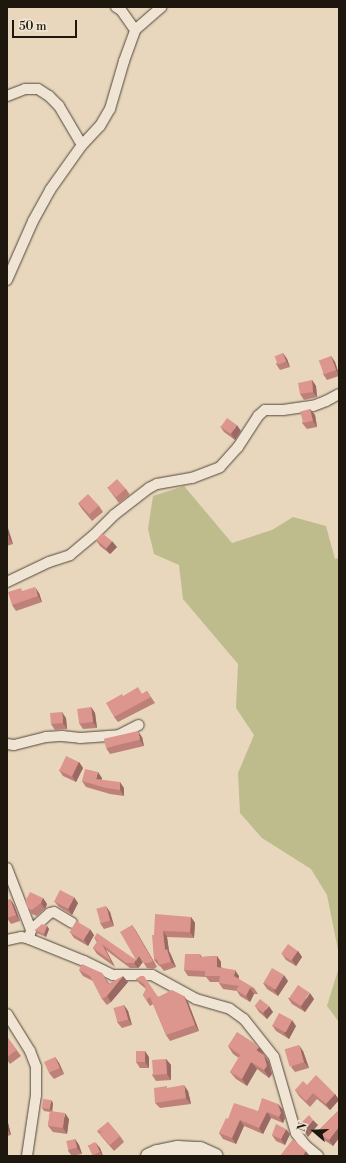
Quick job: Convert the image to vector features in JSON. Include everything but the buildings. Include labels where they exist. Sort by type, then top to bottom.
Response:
[{"type":"main road","points":[[148,1156],[157,1152],[178,1148],[200,1149],[216,1156]]},
{"type":"street","points":[[116,7],[121,10],[135,30]]},
{"type":"street","points":[[7,280],[33,221],[50,190],[82,145],[100,126],[110,109],[135,30],[161,7]]},
{"type":"street","points":[[7,96],[25,89],[38,89],[49,96],[59,106],[82,145]]},
{"type":"street","points":[[7,582],[49,562],[70,555],[94,535],[114,515],[149,488],[157,484],[192,478],[220,467],[238,447],[255,421],[265,410],[283,410],[313,406],[339,394]]},
{"type":"street","points":[[7,744],[14,745],[46,737],[62,736],[80,738],[119,735],[139,725]]},
{"type":"street","points":[[7,868],[30,934],[113,975],[152,975],[196,999],[230,1009],[244,1019],[274,1057],[296,1133],[305,1145],[318,1156]]},
{"type":"street","points":[[7,940],[30,934],[50,912],[59,914],[72,923]]},
{"type":"street","points":[[7,1014],[30,1051],[36,1067],[36,1094],[27,1156]]},
{"type":"shaded area","points":[[184,486],[232,543],[272,530],[293,517],[326,526],[335,559],[339,558],[339,955],[327,895],[311,869],[262,838],[240,813],[238,773],[254,735],[236,708],[238,664],[183,599],[179,565],[154,554],[148,529],[153,496]]},
{"type":"shaded area","points":[[339,967],[339,1022],[327,1006]]}]
